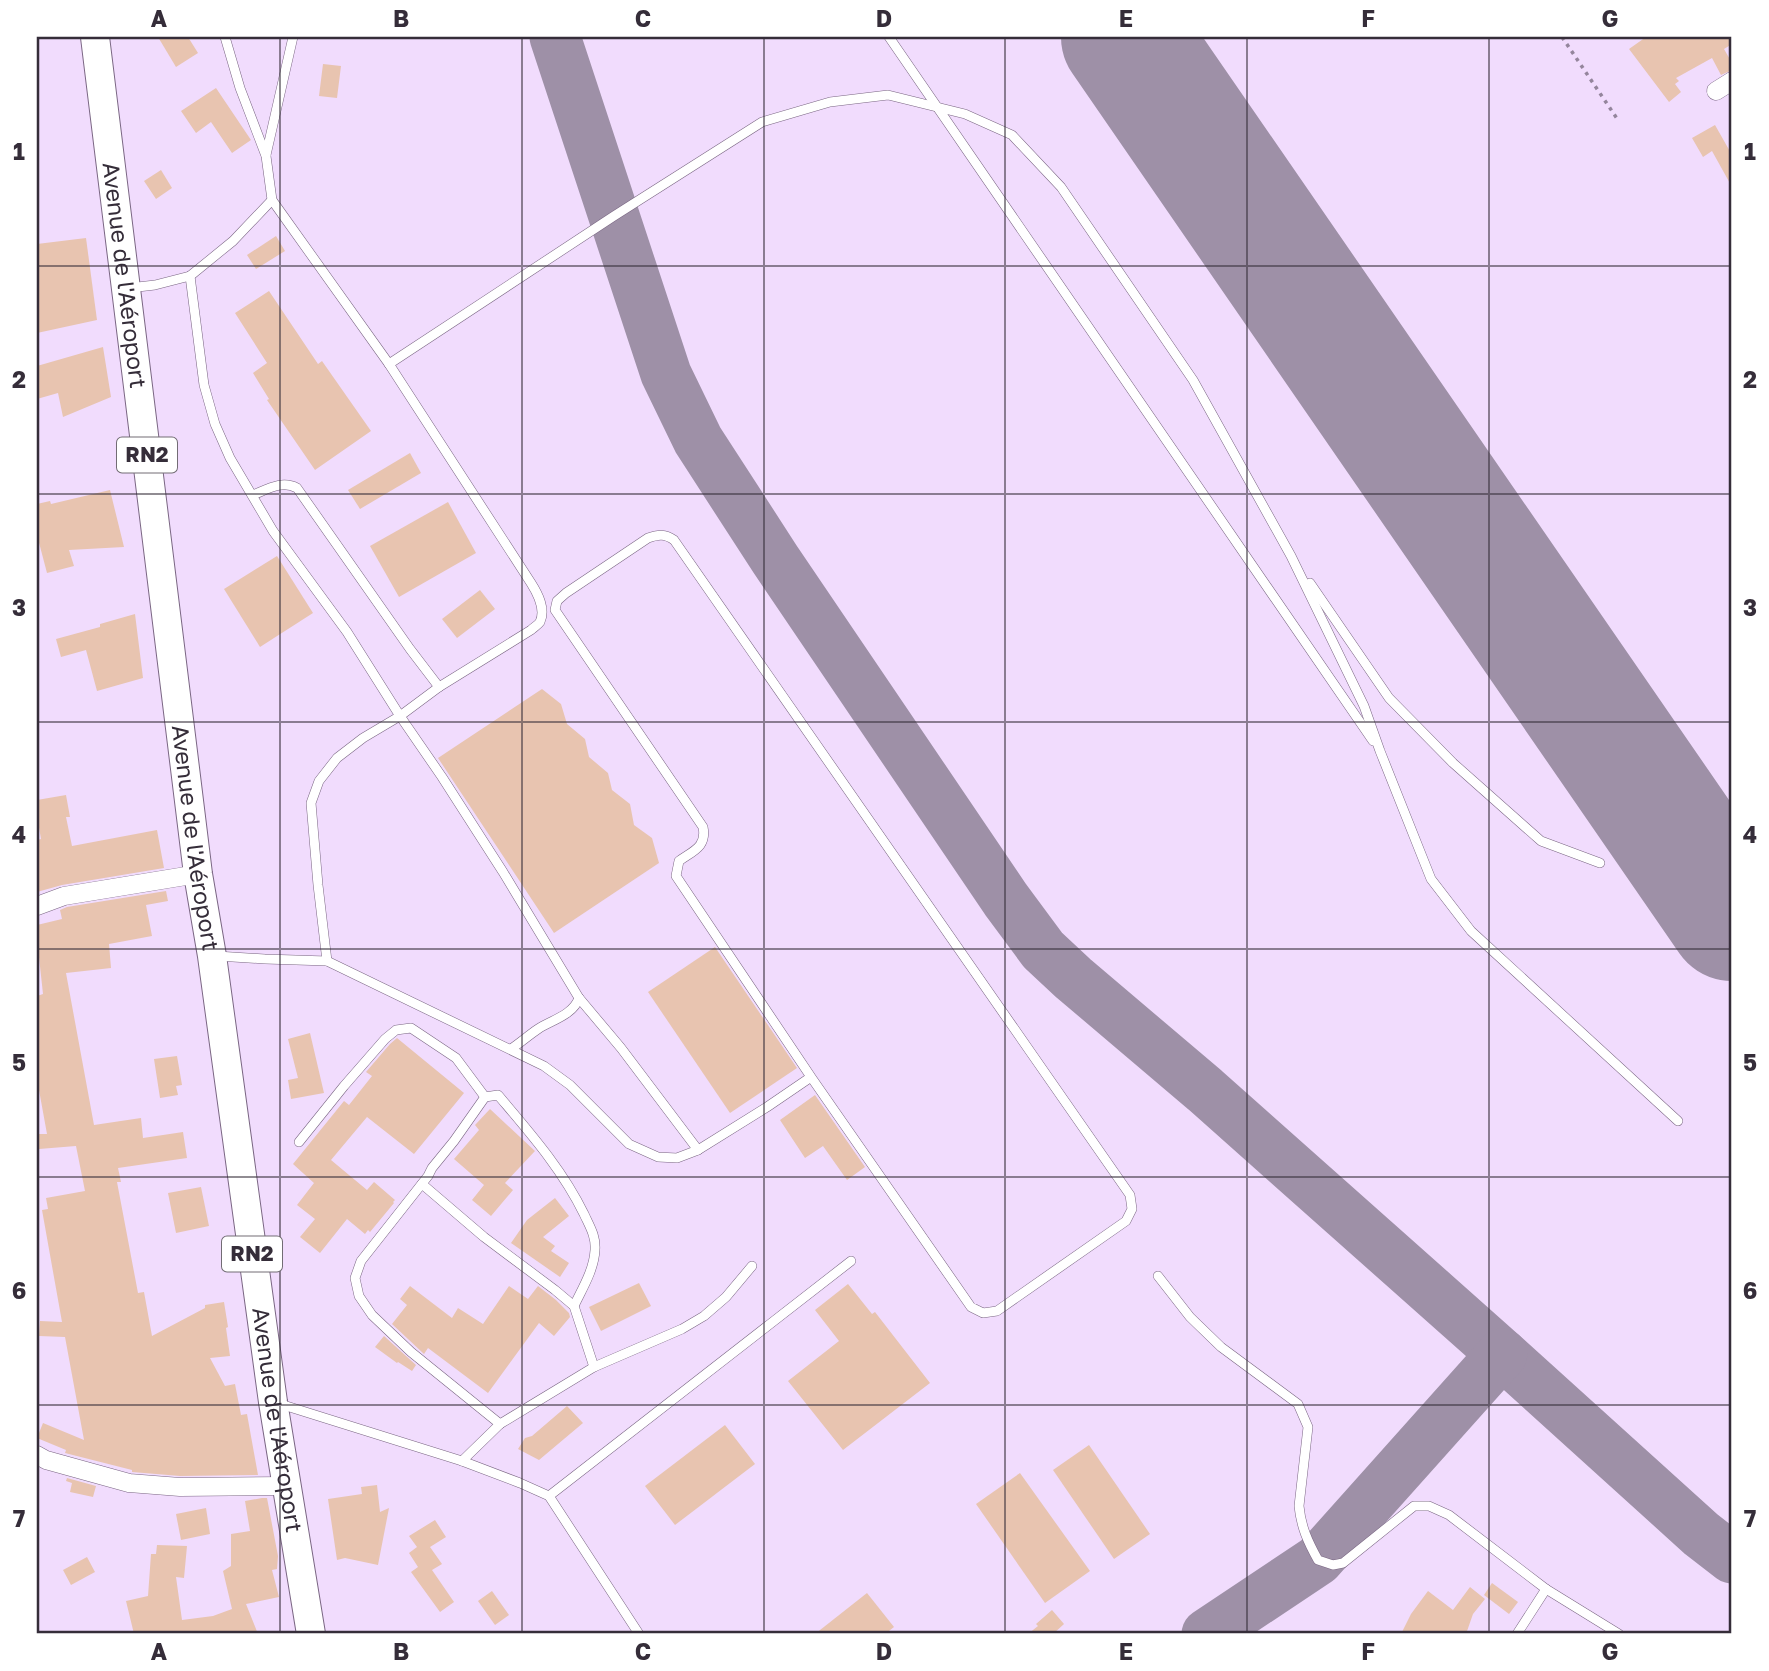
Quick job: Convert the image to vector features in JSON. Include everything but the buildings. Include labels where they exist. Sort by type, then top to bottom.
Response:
[{"type":"highway","name":"Avenue de l'Aéroport","points":[[95,37],[198,874],[212,956],[273,1402],[312,1634]]},
{"type":"street","points":[[1716,92],[1732,81]]},
{"type":"street","points":[[37,906],[64,896],[198,874]]},
{"type":"street","points":[[37,1455],[46,1460],[129,1483],[180,1487],[286,1486]]},
{"type":"lane","points":[[225,37],[240,88],[266,156],[272,200],[389,364],[540,598],[542,610],[540,622],[531,630],[363,738],[337,758],[318,781],[311,803],[327,961]]},
{"type":"lane","points":[[266,156],[293,37]]},
{"type":"lane","points":[[889,37],[1380,751]]},
{"type":"lane","points":[[389,364],[762,122],[830,102],[888,95],[965,114],[1012,135],[1061,187],[1192,380],[1291,556],[1364,706],[1431,879],[1471,931],[1678,1121]]},
{"type":"lane","points":[[127,288],[155,285],[190,276],[233,241],[272,200]]},
{"type":"lane","points":[[190,276],[204,385],[211,411],[230,458],[273,531],[347,632],[503,872],[579,998],[621,1048],[698,1150]]},
{"type":"lane","points":[[253,495],[280,484],[297,488],[439,687]]},
{"type":"lane","points":[[656,535],[667,535],[674,540],[1130,1195],[1132,1209],[1126,1221],[997,1311],[984,1313],[971,1307],[811,1077],[676,876],[679,861],[701,845],[705,837],[703,827],[555,610],[557,601],[566,593],[656,535]]},
{"type":"lane","points":[[1291,556],[1389,698],[1453,763],[1541,841],[1600,863]]},
{"type":"lane","points":[[212,956],[327,961],[544,1066],[570,1085],[629,1144],[658,1157],[677,1158],[698,1150],[811,1077]]},
{"type":"lane","points":[[511,1049],[576,1005],[579,998]]},
{"type":"lane","points":[[299,1142],[352,1077],[396,1031],[411,1028],[456,1058],[485,1097]]},
{"type":"lane","points":[[500,1424],[411,1352],[372,1315],[359,1296],[355,1278],[360,1261],[422,1184],[485,1097],[498,1095],[538,1141],[571,1188],[595,1236],[592,1267],[574,1306]]},
{"type":"lane","points":[[422,1184],[484,1237],[574,1306],[594,1367]]},
{"type":"lane","points":[[549,1496],[851,1261]]},
{"type":"lane","points":[[462,1461],[500,1424],[594,1367],[682,1329],[705,1316],[726,1297],[752,1266]]},
{"type":"lane","points":[[1158,1276],[1190,1317],[1221,1346],[1298,1404],[1308,1427],[1300,1518],[1304,1533],[1318,1560],[1334,1565],[1343,1563],[1413,1506],[1429,1506],[1449,1515],[1546,1589],[1619,1634]]},
{"type":"lane","points":[[273,1402],[462,1461],[549,1496],[639,1634]]},
{"type":"lane","points":[[1517,1634],[1546,1589]]},
{"type":"path","points":[[1562,37],[1618,120]]},
{"type":"taxiway","points":[[555,37],[666,374],[698,440],[775,559],[1006,900],[1043,950],[1205,1090],[1701,1534],[1732,1558]]},
{"type":"taxiway","points":[[1207,1634],[1318,1560],[1502,1354]]},
{"type":"runway","points":[[1125,37],[1732,917]]}]
